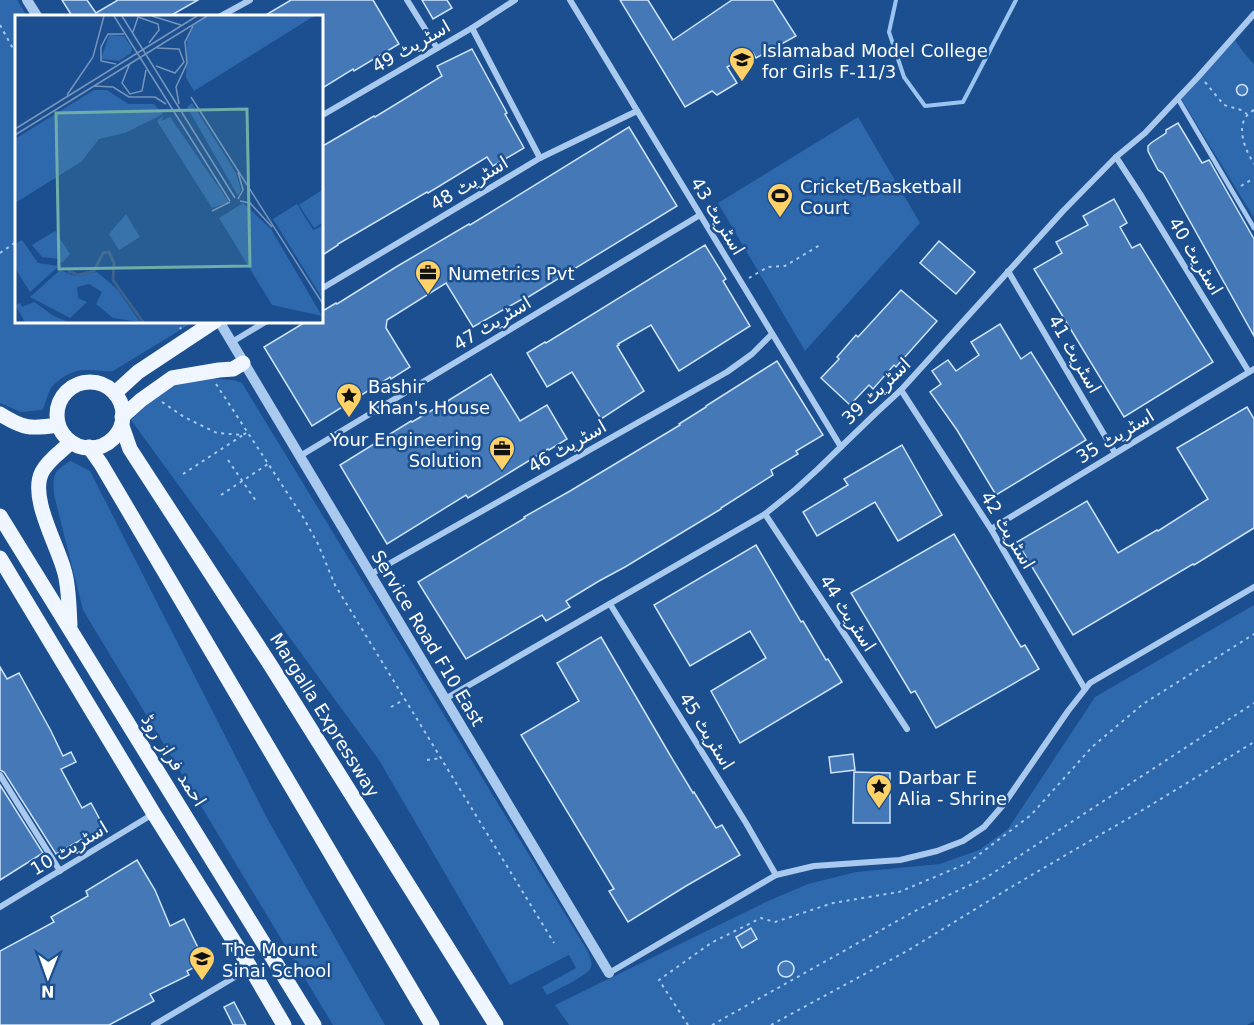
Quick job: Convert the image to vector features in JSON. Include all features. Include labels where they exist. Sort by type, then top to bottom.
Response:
[{"type":"main road","points":[[115,393],[138,372],[215,322]]},
{"type":"main road","points":[[122,422],[123,408],[115,393],[100,383],[83,382],[68,390],[58,404],[57,422],[64,437],[79,447],[96,448],[112,440],[122,422],[141,400],[172,378],[233,369],[243,363]]},
{"type":"main road","points":[[0,414],[21,426],[41,427],[58,424]]},
{"type":"main road","name":"Margalla Expressway","points":[[122,422],[130,449],[271,666],[496,1025]]},
{"type":"main road","points":[[71,442],[41,473],[39,496],[46,524],[65,571],[71,631]]},
{"type":"main road","points":[[89,447],[432,1025]]},
{"type":"main road","name":"احمد فراز روڈ","points":[[0,516],[314,1025]]},
{"type":"main road","points":[[0,558],[284,1025]]},
{"type":"street","points":[[27,0],[36,15]]},
{"type":"street","points":[[223,15],[250,0]]},
{"type":"street","points":[[407,0],[437,48]]},
{"type":"street","name":"اسٹریٹ 49","points":[[322,115],[516,0]]},
{"type":"street","name":"اسٹریٹ 43","points":[[570,0],[841,447]]},
{"type":"street","name":"اسٹریٹ 39","points":[[445,699],[765,514],[796,489],[901,390],[1063,211],[1178,99],[1254,14]]},
{"type":"street","points":[[472,28],[540,158]]},
{"type":"street","name":"اسٹریٹ 48","points":[[322,288],[540,158],[637,111]]},
{"type":"street","name":"اسٹریٹ 40","points":[[1116,157],[1251,370]]},
{"type":"street","name":"اسٹریٹ 47","points":[[300,456],[700,215]]},
{"type":"street","name":"اسٹریٹ 41","points":[[1008,271],[1115,453]]},
{"type":"street","name":"Service Road F10 East","points":[[218,322],[609,973]]},
{"type":"street","points":[[231,342],[265,322]]},
{"type":"street","name":"اسٹریٹ 46","points":[[370,574],[728,372],[752,354],[772,334]]},
{"type":"street","name":"اسٹریٹ 35","points":[[991,528],[1251,370]]},
{"type":"street","name":"اسٹریٹ 42","points":[[901,390],[991,528],[1085,689]]},
{"type":"street","name":"اسٹریٹ 44","points":[[765,514],[906,729]]},
{"type":"street","points":[[609,973],[776,875],[814,866],[900,860],[938,851],[963,841],[984,827],[1004,804],[1090,683],[1254,587]]},
{"type":"street","name":"اسٹریٹ 45","points":[[610,603],[776,875]]},
{"type":"street","points":[[0,775],[60,871]]},
{"type":"street","name":"اسٹریٹ 10","points":[[0,907],[154,814]]},
{"type":"street","points":[[154,1025],[250,967]]},
{"type":"lane","points":[[1178,99],[1254,228]]},
{"type":"path","points":[[0,25],[15,52]]},
{"type":"path","points":[[1198,77],[1208,85],[1224,105],[1248,114]]},
{"type":"path","points":[[1254,110],[1248,114],[1242,124],[1243,139],[1254,164]]},
{"type":"path","points":[[1232,192],[1254,178]]},
{"type":"path","points":[[0,253],[15,243]]},
{"type":"path","points":[[741,283],[768,267],[785,266],[820,245]]},
{"type":"path","points":[[208,371],[303,517],[318,544],[335,585],[554,943]]},
{"type":"path","points":[[155,397],[184,417],[217,433],[243,435]]},
{"type":"path","points":[[183,474],[247,432]]},
{"type":"path","points":[[228,460],[256,501]]},
{"type":"path","points":[[221,495],[268,464]]},
{"type":"path","points":[[391,707],[405,699]]},
{"type":"path","points":[[712,1025],[915,911],[987,877],[1254,703]]},
{"type":"path","points":[[771,1025],[907,951],[1254,742]]},
{"type":"path","points":[[428,760],[442,758]]},
{"type":"shaded area","points":[[0,0],[17,0],[26,15],[15,15],[15,322],[193,322],[113,371],[83,370],[68,374],[51,388],[42,410],[21,412],[0,403]]},
{"type":"shaded area","points":[[1233,37],[1254,64],[1254,218],[1180,97]]},
{"type":"shaded area","points":[[858,117],[920,223],[805,351],[718,203]]},
{"type":"shaded area","points":[[204,378],[233,380],[242,383],[587,950],[591,967],[577,979],[547,995],[542,987],[576,968],[569,955],[510,985],[379,760],[131,420],[172,385]]},
{"type":"shaded area","points":[[71,461],[90,471],[268,820],[385,1025],[333,1025],[83,610],[54,495],[55,474]]},
{"type":"shaded area","points":[[1254,605],[1254,1021],[1247,1025],[569,1025],[555,1005],[768,901],[808,884],[856,872],[940,864],[979,850],[1008,829],[1095,697]]},
{"type":"building","points":[[62,0],[87,0],[96,13],[118,0],[198,0],[172,15],[71,15]]},
{"type":"building","points":[[291,0],[373,0],[399,44],[322,88],[322,15],[266,15]]},
{"type":"building","points":[[422,0],[447,0],[452,8],[433,19]]},
{"type":"building","name":"Islamabad Model College for Girls F-11/3","points":[[620,0],[648,0],[673,40],[732,0],[773,0],[796,36],[756,58],[753,53],[727,67],[737,83],[717,95],[712,91],[685,107]]},
{"type":"building","points":[[472,49],[524,148],[493,166],[487,157],[322,255],[322,146],[442,76],[437,66]]},
{"type":"building","points":[[1242,85],[1246,86],[1246,94],[1242,95],[1238,94],[1237,90],[1238,86]]},
{"type":"building","points":[[1178,123],[1202,163],[1209,160],[1254,239],[1254,336],[1163,173],[1158,170],[1148,151],[1151,143]]},
{"type":"building","points":[[629,127],[677,206],[525,299],[473,327],[446,283],[387,320],[386,328],[410,367],[312,426],[264,347],[305,322],[322,322],[322,311],[470,225]]},
{"type":"building","points":[[1114,199],[1127,223],[1120,227],[1132,248],[1140,244],[1213,362],[1124,417],[1034,269],[1062,253],[1056,242],[1088,225],[1083,216]]},
{"type":"building","points":[[939,241],[975,272],[956,294],[920,263]]},
{"type":"building","points":[[705,245],[726,279],[723,281],[750,326],[679,371],[651,325],[618,344],[617,346],[644,391],[601,419],[572,372],[547,387],[527,353]]},
{"type":"building","points":[[901,290],[937,321],[896,367],[894,365],[873,389],[869,385],[850,405],[821,378],[839,359],[837,357],[856,335],[858,337]]},
{"type":"building","points":[[1000,324],[1021,359],[1031,352],[1086,440],[996,495],[957,430],[930,392],[941,384],[932,371],[948,360],[956,371],[979,355],[971,342]]},
{"type":"building","points":[[777,361],[823,435],[796,451],[798,454],[771,470],[773,475],[721,509],[566,601],[570,607],[546,621],[542,615],[466,659],[418,582],[680,425]]},
{"type":"building","points":[[491,374],[520,421],[547,405],[567,439],[468,498],[466,495],[387,544],[340,465]]},
{"type":"building","points":[[1247,407],[1254,419],[1254,528],[1073,635],[1017,542],[1087,501],[1118,553],[1158,531],[1208,499],[1177,448]]},
{"type":"building","points":[[902,445],[942,515],[898,541],[875,502],[817,536],[803,512],[848,485],[844,479]]},
{"type":"building","points":[[954,534],[1021,647],[1025,645],[1039,669],[936,728],[915,691],[911,693],[851,593]]},
{"type":"building","points":[[756,545],[801,622],[803,621],[842,682],[740,743],[711,691],[766,658],[750,631],[690,666],[654,605]]},
{"type":"building","points":[[601,637],[693,793],[716,828],[722,825],[740,855],[628,922],[609,891],[614,889],[521,735],[579,701],[557,663]]},
{"type":"building","points":[[0,667],[7,679],[19,673],[63,756],[71,752],[76,762],[61,769],[82,808],[91,803],[104,827],[56,854],[4,772],[0,770]]},
{"type":"building","points":[[853,754],[855,770],[831,773],[829,757]]},
{"type":"building","points":[[854,772],[890,773],[890,823],[853,823]]},
{"type":"building","points":[[0,785],[43,853],[0,880]]},
{"type":"building","points":[[137,860],[155,890],[170,926],[184,919],[205,962],[187,971],[189,975],[150,994],[154,1001],[109,1025],[0,1025],[0,951],[54,922],[51,917],[88,896],[86,891]]},
{"type":"building","points":[[751,928],[757,939],[742,948],[736,937]]},
{"type":"building","points":[[783,961],[789,961],[794,969],[792,975],[783,977],[778,972],[778,966]]},
{"type":"building","points":[[234,1002],[246,1025],[233,1025],[224,1007]]},
{"type":"waterway","points":[[896,0],[889,32],[904,77],[925,106],[963,102],[1016,0]]},
{"type":"place","name":"Islamabad Model College for Girls F-11/3","points":[[742,83]]},
{"type":"place","name":"Cricket/Basketball Court","points":[[780,219]]},
{"type":"place","name":"Numetrics Pvt","points":[[428,296]]},
{"type":"place","name":"Bashir Khan's House","points":[[349,419]]},
{"type":"place","name":"Your Engineering Solution","points":[[502,472]]},
{"type":"place","name":"Darbar E Alia - Shrine","points":[[879,810]]},
{"type":"place","name":"The Mount Sinai School","points":[[202,982]]}]
